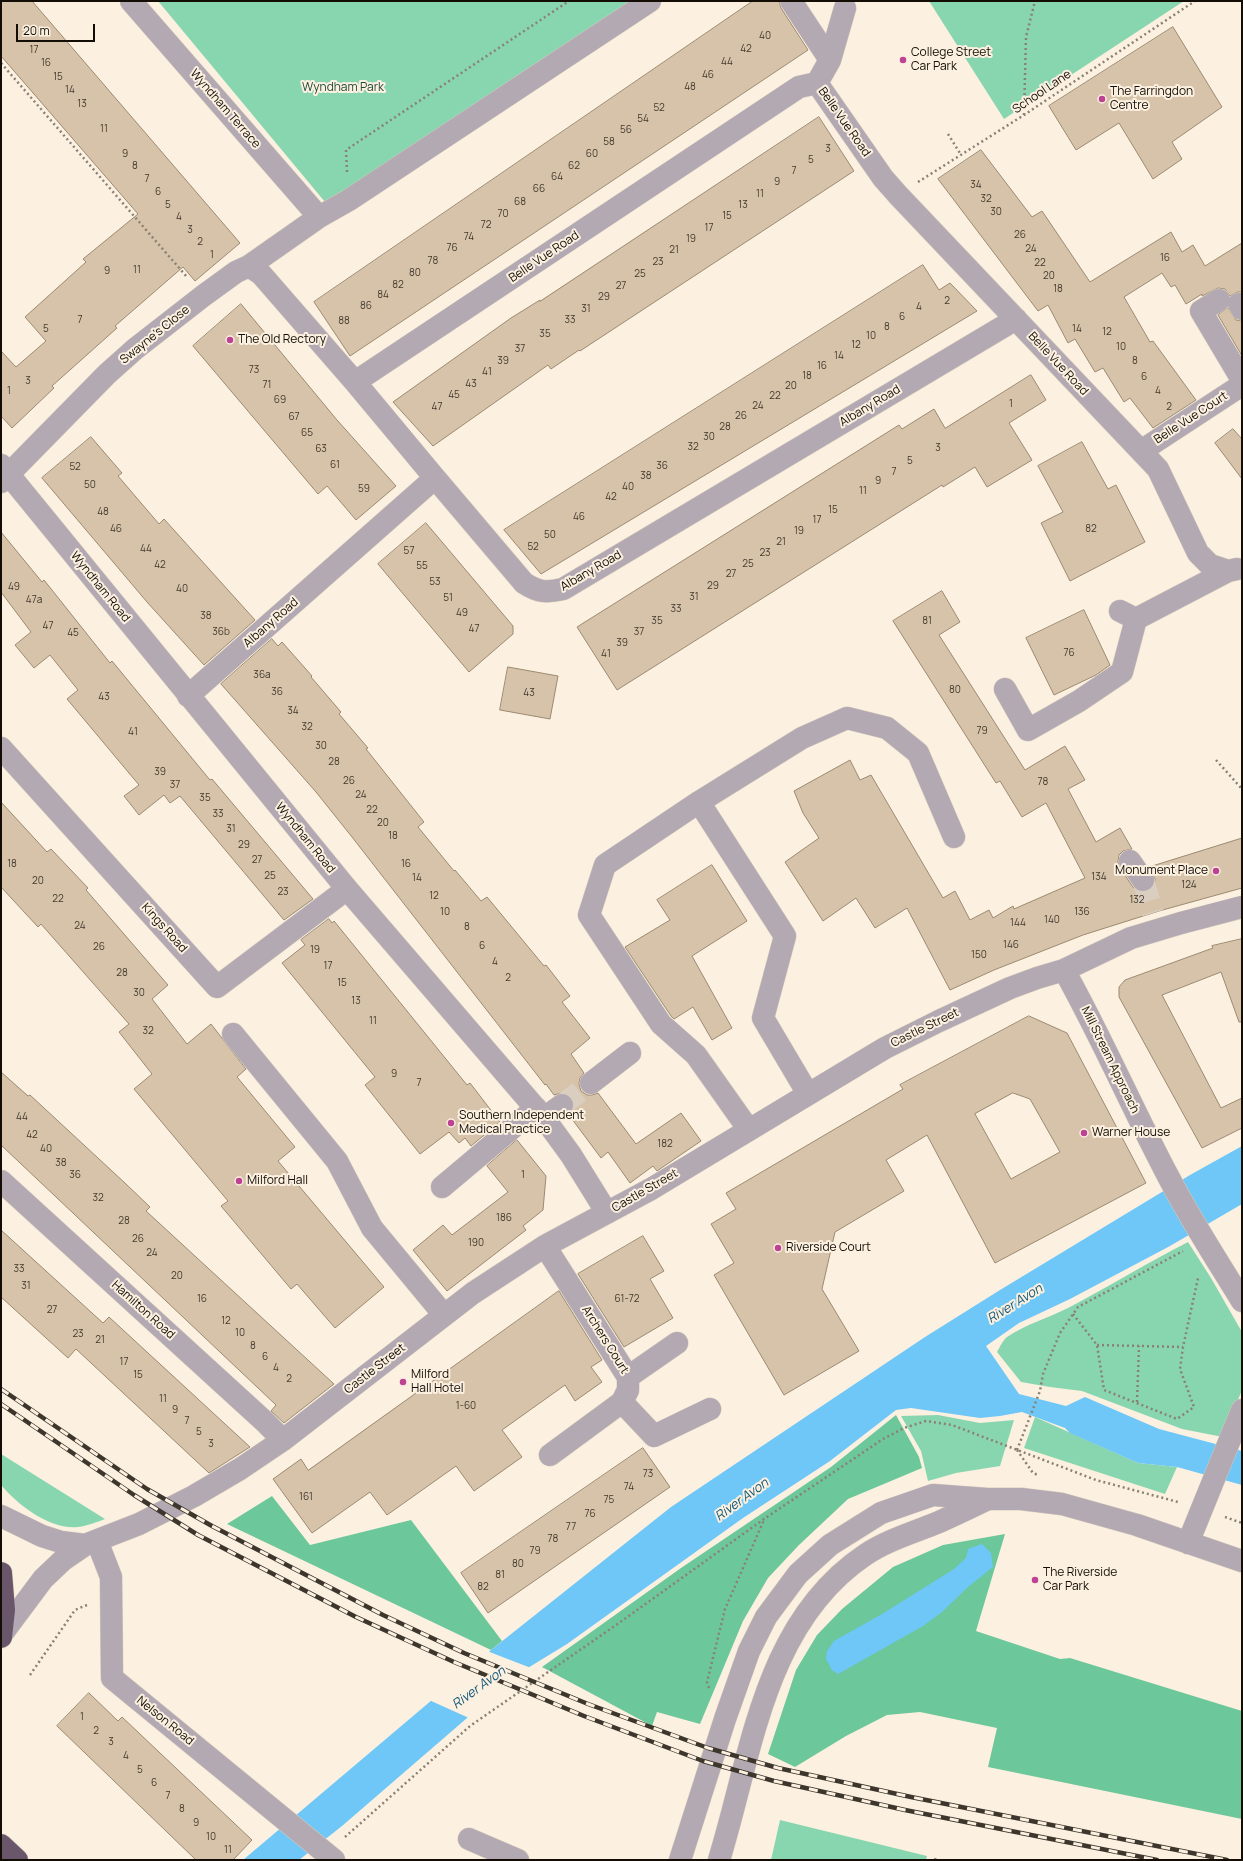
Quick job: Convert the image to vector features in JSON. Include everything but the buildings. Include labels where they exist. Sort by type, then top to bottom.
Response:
[{"type":"highway","points":[[1,1573],[4,1593],[2,1636]]},
{"type":"highway","points":[[1,1845],[17,1860]]},
{"type":"street","name":"Wyndham Terrace","points":[[131,1],[319,217]]},
{"type":"street","name":"Swayne's Close","points":[[3,473],[135,349],[203,296],[236,272],[250,266],[319,217],[350,200],[650,1]]},
{"type":"street","points":[[791,1],[830,60]]},
{"type":"street","points":[[817,83],[830,60],[845,8]]},
{"type":"street","name":"Belle Vue Road","points":[[355,382],[799,87],[817,83],[883,178],[898,195],[1158,469],[1198,553],[1210,565],[1235,570]]},
{"type":"street","points":[[250,266],[261,274],[355,382],[435,478]]},
{"type":"street","points":[[1233,304],[1201,311],[1242,380]]},
{"type":"street","name":"Albany Road","points":[[188,696],[435,478],[524,583],[535,590],[550,592],[563,589],[1016,319]]},
{"type":"street","name":"Belle Vue Court","points":[[1141,451],[1242,385]]},
{"type":"street","name":"Wyndham Road","points":[[3,473],[347,889],[540,1113],[571,1155],[607,1213]]},
{"type":"street","points":[[1005,688],[1028,730],[1079,701],[1122,672],[1128,615],[1235,570]]},
{"type":"street","points":[[749,1130],[696,1055],[661,1024],[589,915],[605,865],[698,802],[802,738],[847,718],[887,728],[918,753],[954,837]]},
{"type":"street","name":"Kings Road","points":[[1,748],[217,987],[347,889]]},
{"type":"street","points":[[698,802],[785,936],[763,1018],[808,1094]]},
{"type":"street","points":[[1130,861],[1143,880]]},
{"type":"street","name":"Castle Street","points":[[2,1636],[43,1579],[64,1560],[91,1543],[139,1524],[194,1496],[240,1469],[283,1440],[444,1315],[491,1281],[545,1246],[651,1189],[885,1048],[952,1015],[1010,988],[1064,970],[1131,938],[1156,921],[1242,907]]},
{"type":"street","name":"Mill Stream Approach","points":[[1064,970],[1094,1024],[1168,1177],[1242,1301]]},
{"type":"street","points":[[233,1034],[336,1161],[372,1228],[444,1315]]},
{"type":"street","points":[[591,1083],[630,1053]]},
{"type":"street","points":[[442,1187],[540,1113],[562,1105]]},
{"type":"street","name":"Hamilton Road","points":[[1,1181],[283,1440]]},
{"type":"street","name":"Archers Court","points":[[545,1246],[628,1377],[628,1390],[622,1402]]},
{"type":"street","points":[[628,1377],[677,1343]]},
{"type":"street","points":[[550,1455],[622,1402],[654,1436],[710,1409]]},
{"type":"street","points":[[1188,1543],[1242,1410]]},
{"type":"street","points":[[680,1860],[725,1719],[749,1651],[766,1617],[798,1574],[830,1545],[881,1513],[933,1495],[987,1499],[1020,1499],[1062,1504],[1136,1525],[1242,1561]]},
{"type":"street","points":[[719,1860],[753,1732],[777,1664],[795,1629],[816,1600],[839,1575],[865,1555],[899,1537],[941,1521],[987,1499]]},
{"type":"street","name":"Castle Street","points":[[1,1516],[42,1536],[61,1542],[91,1543]]},
{"type":"street","name":"Nelson Road","points":[[91,1543],[111,1577],[112,1678],[326,1854]]},
{"type":"street","points":[[469,1839],[518,1860]]},
{"type":"path","points":[[350,200],[346,150],[568,1]]},
{"type":"path","points":[[1024,115],[1026,37],[1035,1]]},
{"type":"path","name":"School Lane","points":[[898,195],[1024,115],[1195,1]]},
{"type":"path","points":[[1,63],[203,296]]},
{"type":"path","points":[[948,134],[961,155]]},
{"type":"path","points":[[1216,760],[1242,789]]},
{"type":"path","points":[[1017,1450],[1040,1391],[1043,1374],[1060,1333],[1078,1307],[1180,1252],[1207,1243]]},
{"type":"path","points":[[1073,1314],[1097,1344],[1104,1390],[1177,1419],[1194,1407],[1180,1369],[1183,1347],[1199,1272],[1207,1243]]},
{"type":"path","points":[[1097,1344],[1183,1347]]},
{"type":"path","points":[[1137,1402],[1139,1346]]},
{"type":"path","points":[[326,1854],[470,1726],[619,1624],[764,1520],[883,1439],[904,1428],[926,1421],[952,1425],[1096,1480],[1203,1504]]},
{"type":"path","points":[[710,1689],[707,1682],[725,1609],[764,1520]]},
{"type":"path","points":[[30,1675],[74,1610],[83,1606],[112,1600]]},
{"type":"green space","name":"Wyndham Park","points":[[158,1],[636,1],[348,189],[325,202]]},
{"type":"green space","points":[[929,1],[1184,1],[1004,119]]},
{"type":"green space","points":[[1188,1242],[1211,1278],[1242,1332],[1242,1390],[1223,1437],[1182,1429],[1082,1391],[1021,1382],[997,1352],[1006,1338],[1014,1332],[1068,1308]]},
{"type":"green space","points":[[896,1415],[919,1457],[922,1468],[848,1499],[799,1545],[768,1578],[743,1621],[700,1724],[657,1712],[652,1726],[542,1667],[681,1568],[831,1467]]},
{"type":"green space","points":[[938,1415],[980,1423],[1014,1420],[1000,1466],[956,1473],[928,1481],[921,1451],[901,1416]]},
{"type":"green space","points":[[1035,1417],[1138,1463],[1177,1467],[1165,1494],[1024,1448]]},
{"type":"green space","points":[[1,1454],[105,1519],[78,1527],[67,1527],[57,1525],[35,1515],[8,1493],[1,1485]]},
{"type":"green space","points":[[272,1496],[310,1545],[411,1520],[502,1641],[491,1650],[227,1524]]},
{"type":"green space","points":[[1005,1534],[976,1631],[1060,1659],[1070,1658],[1242,1711],[1242,1819],[988,1767],[997,1728],[920,1712],[887,1715],[846,1736],[795,1767],[768,1754],[796,1670],[817,1635],[842,1609],[893,1567],[943,1545]]},
{"type":"green space","points":[[780,1820],[927,1856],[926,1860],[771,1860]]},
{"type":"water","name":"River Avon","points":[[1242,1146],[1242,1204],[1170,1246],[1070,1299],[1019,1323],[986,1346],[1019,1394],[1066,1406],[1085,1397],[1159,1429],[1242,1451],[1242,1485],[1177,1467],[1138,1463],[1070,1433],[1065,1428],[1022,1412],[980,1418],[911,1408],[896,1410],[830,1461],[743,1518],[567,1644],[518,1674],[342,1826],[299,1860],[243,1860],[491,1650],[671,1507],[925,1337],[1190,1175]]},
{"type":"water","points":[[982,1544],[991,1553],[993,1567],[968,1587],[942,1612],[923,1626],[838,1674],[832,1670],[826,1659],[827,1651],[834,1641],[882,1614],[954,1569],[966,1558],[968,1549]]},
{"type":"pier","points":[[487,1651],[531,1668],[519,1676],[469,1718],[429,1700]]},
{"type":"tunnel","points":[[1143,880],[1153,913]]},
{"type":"tunnel","points":[[562,1105],[591,1083]]},
{"type":"railway","points":[[1,1389],[147,1489],[212,1526],[383,1615],[464,1653],[588,1704],[708,1748],[778,1768],[911,1797],[1227,1860]]},
{"type":"railway","points":[[1,1404],[134,1495],[198,1535],[356,1617],[454,1662],[584,1716],[703,1761],[774,1781],[905,1810],[1157,1860]]},
{"type":"place","name":"College Street Car Park","points":[[903,60]]},
{"type":"place","name":"The Farringdon Centre","points":[[1102,99]]},
{"type":"place","name":"The Old Rectory","points":[[230,340]]},
{"type":"place","name":"Monument Place","points":[[1216,871]]},
{"type":"place","name":"Southern Independent Medical Practice","points":[[451,1123]]},
{"type":"place","name":"Warner House","points":[[1084,1133]]},
{"type":"place","name":"Milford Hall","points":[[239,1181]]},
{"type":"place","name":"Riverside Court","points":[[778,1248]]},
{"type":"place","name":"Milford Hall Hotel","points":[[403,1382]]},
{"type":"place","name":"The Riverside Car Park","points":[[1035,1580]]}]
